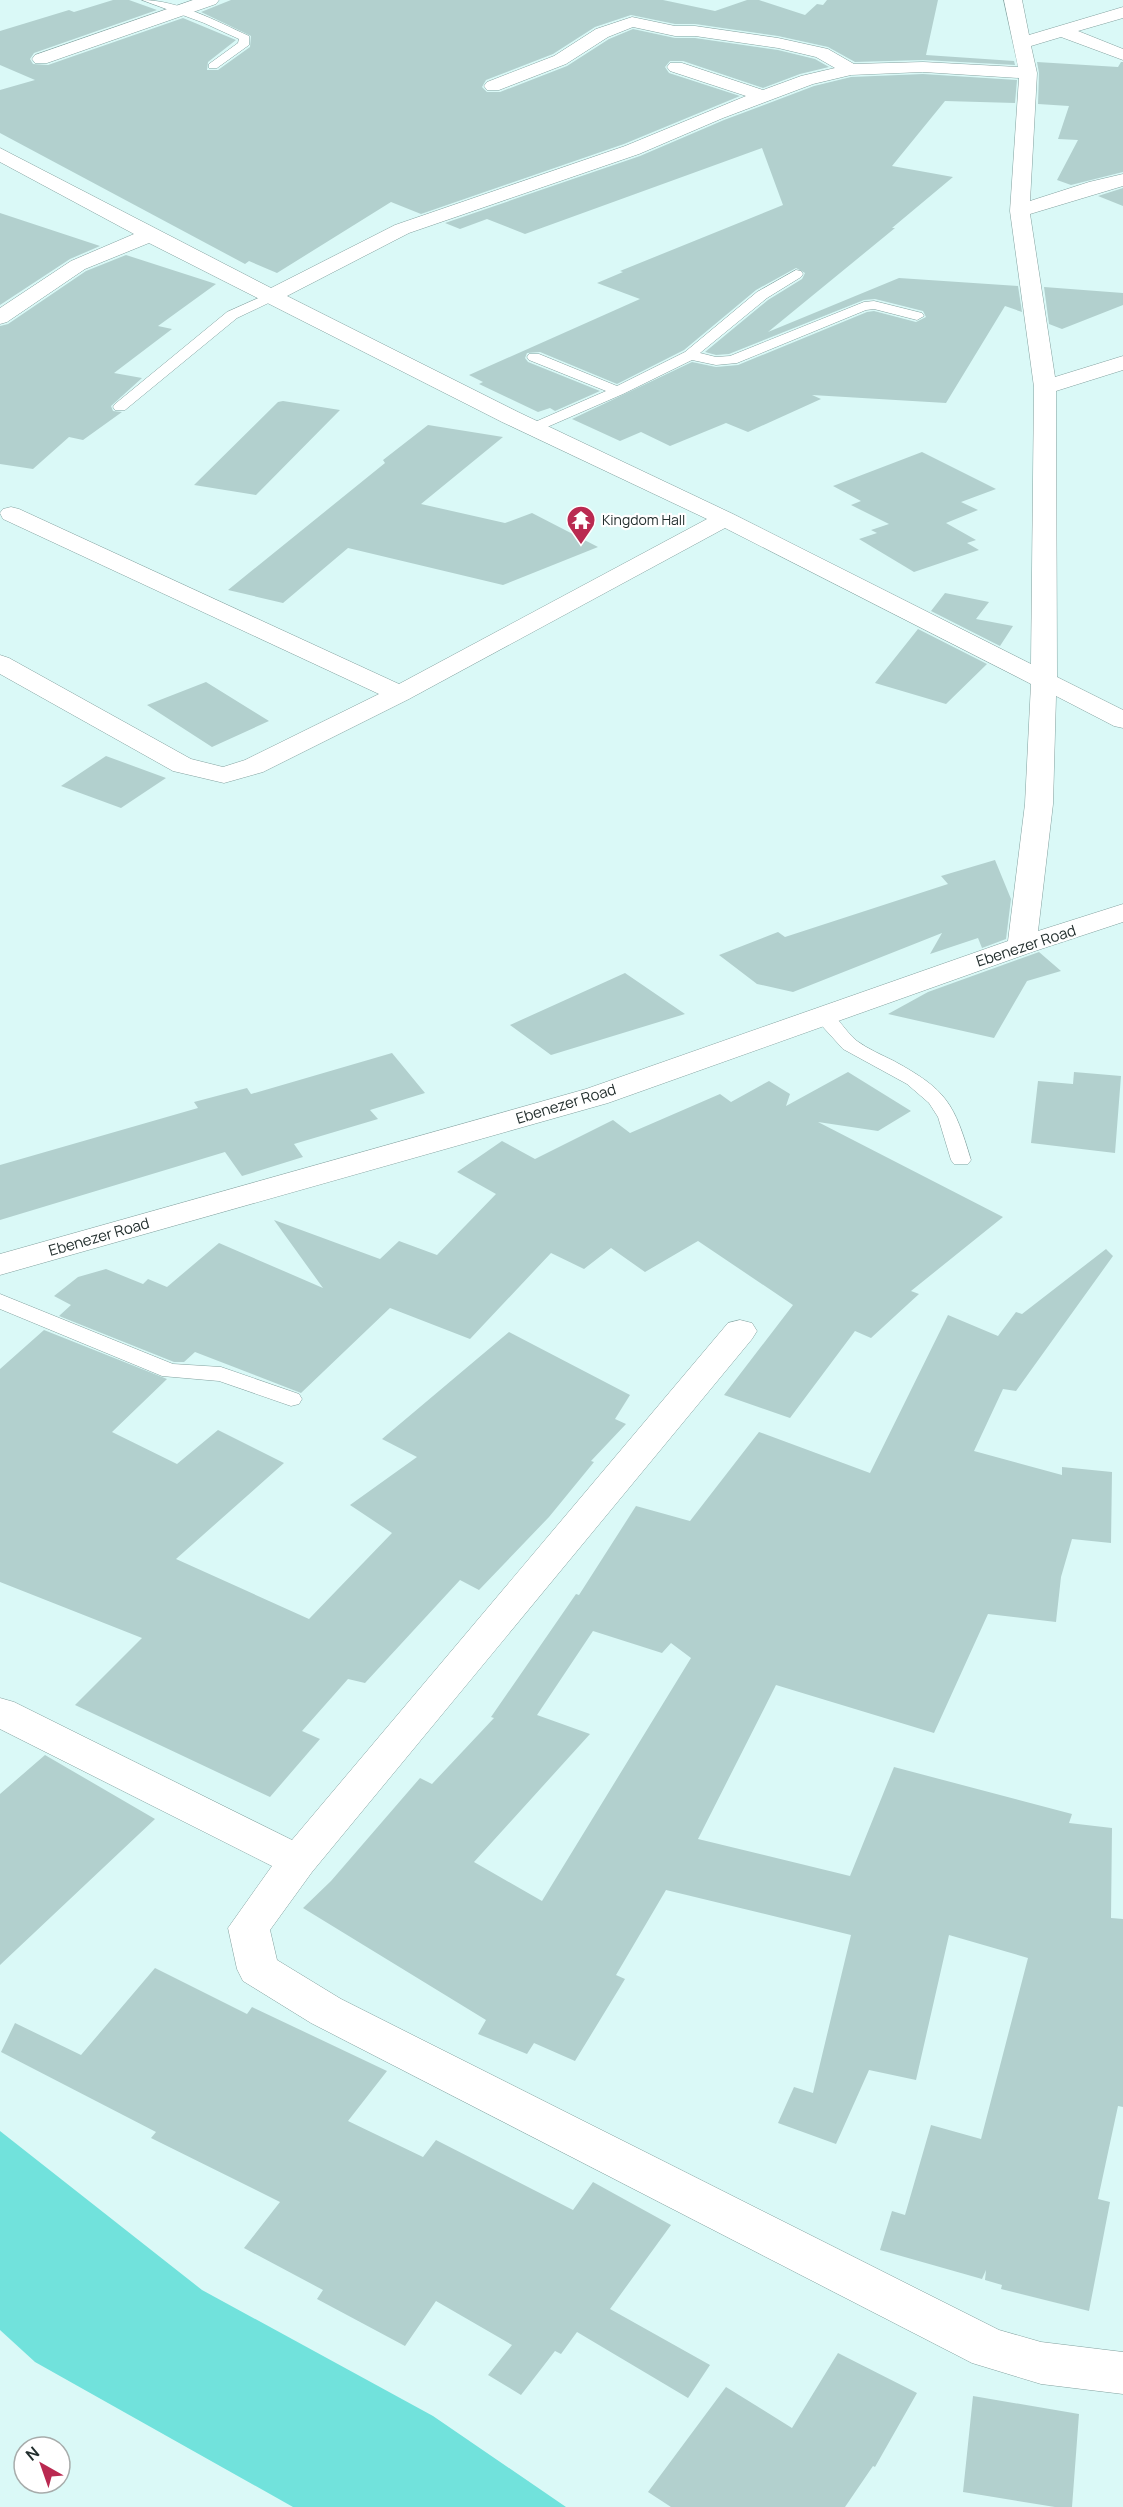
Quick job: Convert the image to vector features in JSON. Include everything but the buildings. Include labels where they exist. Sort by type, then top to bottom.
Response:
[{"type":"street","points":[[41,59],[210,0]]},
{"type":"street","points":[[1013,0],[1028,73],[1020,211],[1045,387],[1044,679],[1039,804],[1022,946]]},
{"type":"street","points":[[1021,43],[1065,32],[1123,12]]},
{"type":"street","points":[[493,86],[560,60],[602,33],[632,22],[675,31],[778,43],[822,53],[851,70]]},
{"type":"street","points":[[1065,32],[1123,55]]},
{"type":"street","points":[[676,67],[763,96]]},
{"type":"street","points":[[272,296],[402,228],[632,150],[807,80],[851,70],[923,67],[1028,73]]},
{"type":"street","points":[[0,154],[150,236],[533,428],[725,519],[1123,720]]},
{"type":"street","points":[[1020,211],[1096,186],[1123,180]]},
{"type":"street","points":[[0,318],[78,265],[150,236]]},
{"type":"street","points":[[1045,387],[1123,363]]},
{"type":"street","points":[[11,514],[399,694]]},
{"type":"street","points":[[0,663],[182,765],[224,775],[254,766],[399,694],[725,519]]},
{"type":"street","name":"Ebenezer Road","points":[[0,1265],[597,1096],[1022,946],[1123,913]]},
{"type":"street","points":[[740,1330],[298,1861],[249,1928],[258,1969],[326,2011],[989,2348],[1041,2363],[1123,2373]]},
{"type":"street","points":[[0,1712],[298,1861]]},
{"type":"lane","points":[[147,0],[208,21],[245,38],[243,45],[213,66]]},
{"type":"lane","points":[[533,428],[618,391],[690,355],[762,295],[796,274]]},
{"type":"lane","points":[[120,407],[232,315],[272,296]]},
{"type":"lane","points":[[690,355],[716,361],[732,360],[864,306],[874,305],[917,316]]},
{"type":"lane","points":[[534,357],[618,391]]},
{"type":"lane","points":[[823,1017],[850,1045],[914,1080],[936,1099],[948,1117],[961,1160]]},
{"type":"lane","points":[[0,1301],[170,1371],[221,1374],[291,1399]]},
{"type":"water","points":[[0,2131],[202,2290],[433,2416],[566,2507],[293,2507],[35,2362],[0,2330]]},
{"type":"place","name":"Kingdom Hall","points":[[581,546]]}]
